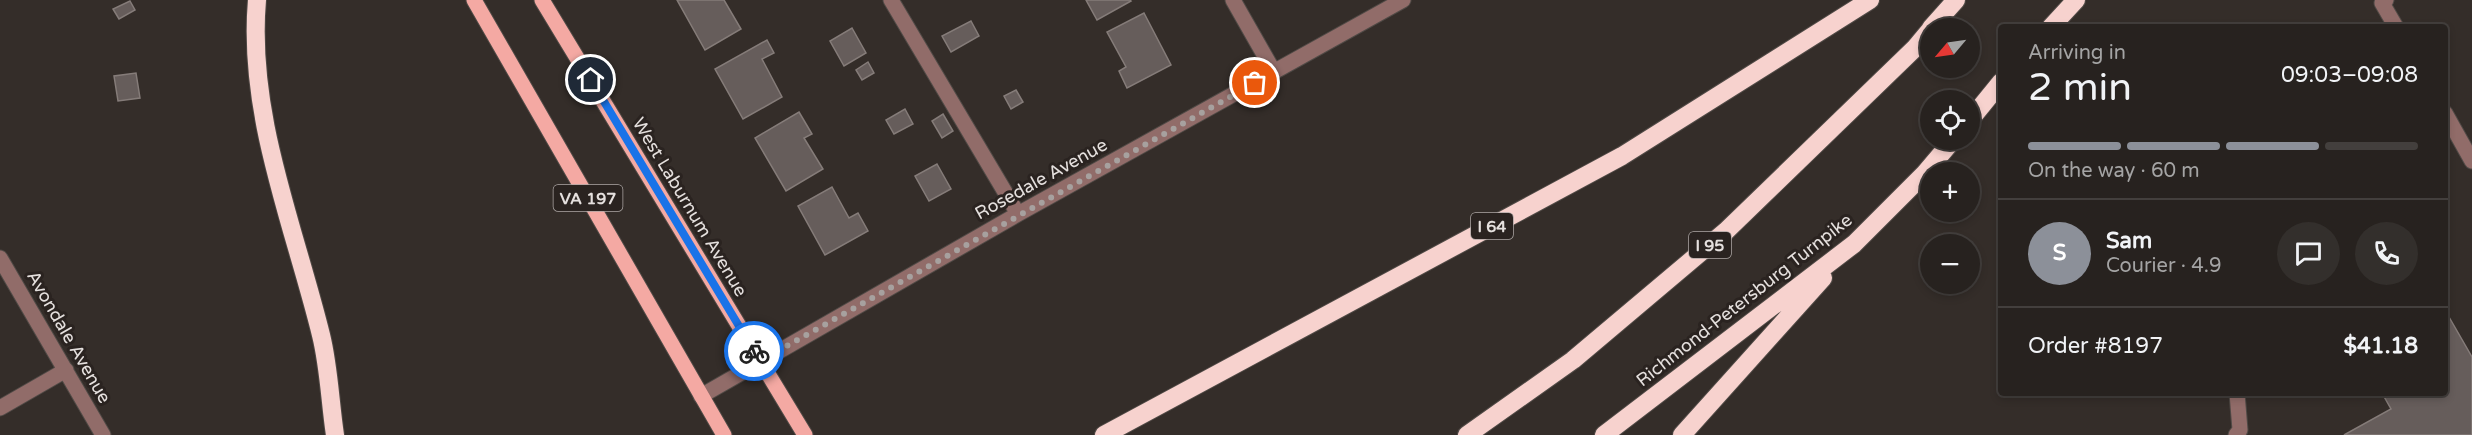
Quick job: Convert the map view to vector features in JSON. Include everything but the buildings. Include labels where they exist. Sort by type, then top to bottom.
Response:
[{"type":"highway","points":[[257,0],[254,36],[261,104],[275,167],[322,338],[335,435]]},
{"type":"highway","name":"I 64","points":[[1104,435],[1622,156],[1870,0]]},
{"type":"highway","name":"I 95","points":[[1940,18],[1956,0]]},
{"type":"highway","points":[[2054,24],[2076,0]]},
{"type":"highway","name":"I 95","points":[[1467,435],[1573,360],[1726,231],[1920,42]]},
{"type":"highway","points":[[1980,108],[1998,86]]},
{"type":"highway","name":"Richmond-Petersburg Turnpike","points":[[1604,435],[1854,244],[1944,150]]},
{"type":"highway","points":[[1682,435],[1854,244]]},
{"type":"main road","name":"VA 197","points":[[474,0],[724,435]]},
{"type":"main road","name":"West Laburnum Avenue","points":[[542,0],[805,435]]},
{"type":"street","points":[[891,0],[1018,214]]},
{"type":"street","points":[[1233,0],[1274,72]]},
{"type":"street","name":"Rosedale Avenue","points":[[701,396],[1018,214],[1402,0]]},
{"type":"street","points":[[2386,0],[2382,3],[2394,24]]},
{"type":"street","points":[[2448,118],[2472,161]]},
{"type":"street","name":"Avondale Avenue","points":[[0,258],[104,435]]},
{"type":"street","points":[[0,408],[66,370]]},
{"type":"street","points":[[2236,435],[2240,430],[2237,396]]},
{"type":"way so far","points":[[754,351],[760,361],[1018,214],[1255,83]]},
{"type":"route","points":[[591,80],[754,351]]}]
